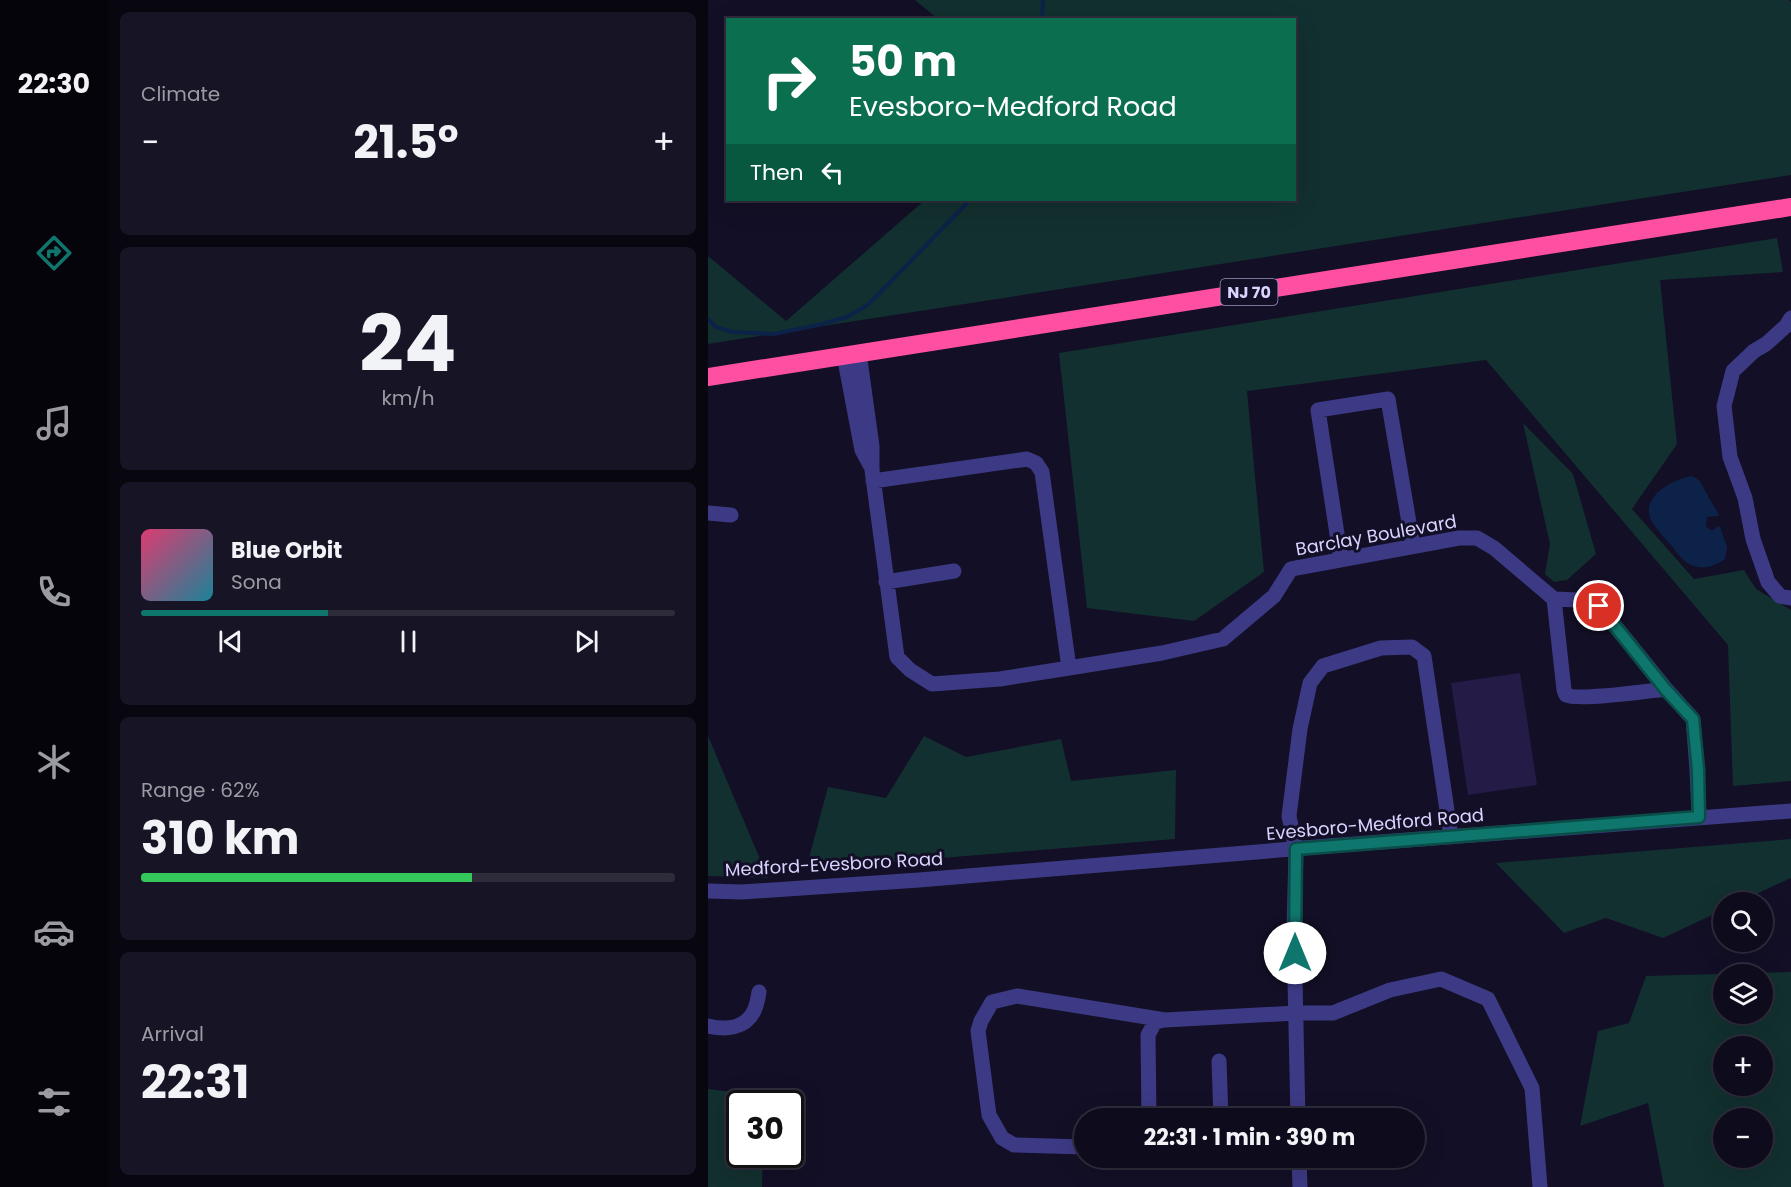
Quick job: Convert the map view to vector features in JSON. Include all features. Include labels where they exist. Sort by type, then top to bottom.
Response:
[{"type":"highway","name":"NJ 70","points":[[708,377],[1791,207]]},
{"type":"street","points":[[1788,329],[1754,351],[1733,371],[1724,406],[1730,457],[1745,498],[1753,539],[1768,582],[1780,596],[1791,598]]},
{"type":"street","name":"Barclay Boulevard","points":[[852,354],[872,446],[873,475],[897,657],[910,670],[932,684],[1000,679],[1162,653],[1223,639],[1274,596],[1291,569],[1459,538],[1477,538],[1494,548],[1554,600]]},
{"type":"street","points":[[1341,560],[1318,410],[1388,399],[1413,546]]},
{"type":"street","points":[[873,475],[1027,459],[1036,463],[1042,472],[1069,668]]},
{"type":"street","points":[[708,513],[731,515]]},
{"type":"street","points":[[886,582],[954,571]]},
{"type":"street","points":[[1666,690],[1594,696],[1571,697],[1566,695],[1554,600],[1578,600],[1599,606],[1666,690],[1693,719],[1698,769],[1699,817]]},
{"type":"street","points":[[1298,1108],[1294,933],[1296,849],[1289,816],[1300,729],[1310,684],[1323,666],[1381,648],[1412,647],[1424,656],[1451,837]]},
{"type":"street","name":"Evesboro-Medford Road","points":[[963,876],[1791,811]]},
{"type":"street","name":"Medford-Evesboro Road","points":[[708,891],[742,892],[963,876]]},
{"type":"street","points":[[1149,1108],[1148,1035],[1155,1022],[1296,1013],[1333,1013],[1390,990],[1441,979],[1488,999],[1532,1088],[1540,1187]]},
{"type":"street","points":[[708,1026],[723,1029],[741,1025],[754,1012],[759,992]]},
{"type":"street","points":[[1074,1147],[1014,1145],[1002,1138],[989,1115],[978,1031],[992,1002],[1017,996],[1165,1020]]},
{"type":"street","points":[[1219,1061],[1221,1108]]},
{"type":"street","points":[[1299,1168],[1300,1187]]},
{"type":"green space","points":[[915,0],[1789,0],[1791,2],[1791,175],[708,344],[708,256],[786,321],[924,201],[1296,201],[1296,18],[937,18]]},
{"type":"green space","points":[[1777,238],[1783,272],[1660,280],[1677,444],[1632,509],[1694,579],[1744,570],[1756,589],[1791,610],[1791,781],[1733,786],[1728,645],[1486,360],[1247,391],[1264,572],[1194,621],[1087,608],[1059,353]]},
{"type":"green space","points":[[1523,423],[1573,474],[1596,554],[1567,580],[1554,582],[1545,574],[1550,544]]},
{"type":"green space","points":[[708,736],[768,878],[708,876]]},
{"type":"green space","points":[[924,736],[966,757],[1061,739],[1071,781],[1176,770],[1175,839],[806,869],[828,787],[886,798]]},
{"type":"green space","points":[[1791,839],[1791,878],[1761,892],[1713,892],[1713,915],[1663,938],[1606,918],[1564,933],[1496,863]]},
{"type":"green space","points":[[1773,972],[1791,972],[1791,1187],[1664,1187],[1648,1103],[1580,1126],[1598,1031],[1629,1023],[1646,976],[1713,974],[1713,1024],[1773,1024]]},
{"type":"green space","points":[[708,1089],[726,1091],[726,1168],[763,1168],[762,1187],[708,1187]]},
{"type":"water","points":[[1692,476],[1698,479],[1719,516],[1707,517],[1706,526],[1710,530],[1720,527],[1727,547],[1725,559],[1706,567],[1690,565],[1683,560],[1650,518],[1649,510],[1655,495],[1669,485]]},
{"type":"building","points":[[1520,673],[1537,785],[1468,795],[1451,683]]},
{"type":"waterway","points":[[1042,18],[1043,0]]},
{"type":"waterway","points":[[708,319],[716,327],[732,332],[774,334],[847,317],[869,304],[969,201]]},
{"type":"route","points":[[1295,953],[1296,849],[1699,817],[1698,769],[1693,719],[1666,690],[1599,606]]}]
